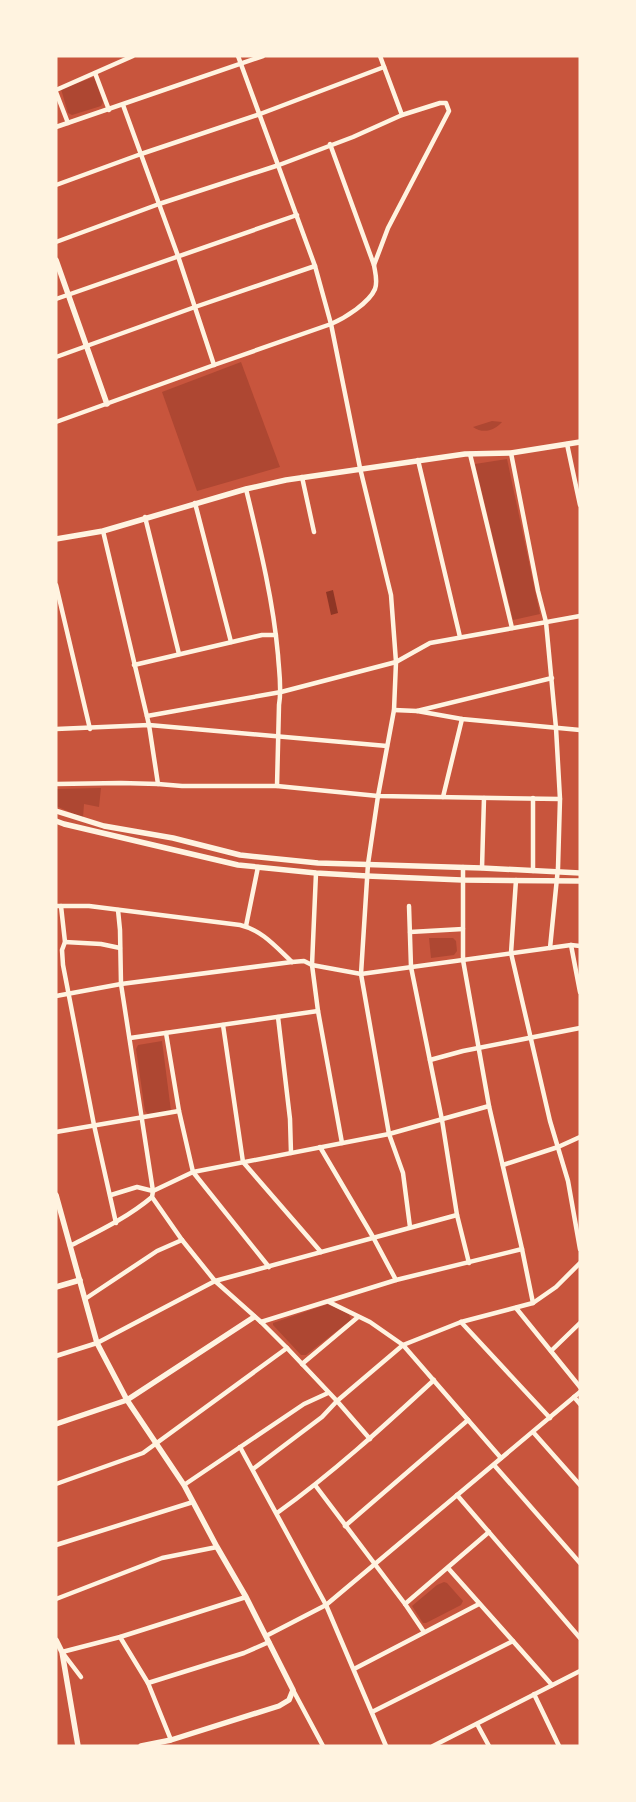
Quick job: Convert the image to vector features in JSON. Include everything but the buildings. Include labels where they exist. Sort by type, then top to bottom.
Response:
[{"type":"street","points":[[68,123],[56,91],[133,56]]},
{"type":"street","points":[[238,56],[298,215],[332,324],[360,468],[391,595],[396,662],[394,710],[368,864],[361,974],[389,1134],[403,1173],[410,1227]]},
{"type":"street","points":[[56,127],[262,56]]},
{"type":"street","points":[[380,56],[402,115]]},
{"type":"street","points":[[56,185],[260,114],[384,67]]},
{"type":"street","points":[[95,73],[109,110]]},
{"type":"street","points":[[56,242],[159,204],[279,165],[330,144],[353,137],[402,115],[440,103],[446,103],[449,111],[388,228],[374,264]]},
{"type":"street","points":[[124,105],[214,364]]},
{"type":"street","points":[[56,422],[214,364],[332,324],[348,317],[375,290],[374,264],[330,144]]},
{"type":"street","points":[[56,298],[298,215]]},
{"type":"street","points":[[56,260],[106,404]]},
{"type":"street","points":[[56,357],[315,266]]},
{"type":"street","points":[[56,539],[103,531],[145,517],[246,489],[302,477],[418,460],[470,454],[511,453],[580,442]]},
{"type":"street","points":[[568,444],[580,506]]},
{"type":"street","points":[[511,453],[538,592],[546,622],[556,728],[560,799],[558,872],[550,948]]},
{"type":"street","points":[[470,454],[512,628]]},
{"type":"street","points":[[418,460],[460,638]]},
{"type":"street","points":[[302,477],[314,532]]},
{"type":"street","points":[[246,489],[262,556],[276,634],[281,692],[277,786]]},
{"type":"street","points":[[196,503],[231,642]]},
{"type":"street","points":[[145,517],[179,654]]},
{"type":"street","points":[[103,531],[147,716],[158,784]]},
{"type":"street","points":[[56,585],[90,729]]},
{"type":"street","points":[[147,716],[281,692],[396,662],[430,643],[580,616]]},
{"type":"street","points":[[134,665],[262,635],[276,634]]},
{"type":"street","points":[[417,711],[552,678]]},
{"type":"street","points":[[394,710],[417,711],[462,719],[580,730]]},
{"type":"street","points":[[442,797],[462,719]]},
{"type":"street","points":[[56,729],[149,726],[387,746]]},
{"type":"street","points":[[56,784],[277,786],[378,796],[560,799]]},
{"type":"street","points":[[482,868],[484,798]]},
{"type":"street","points":[[533,798],[533,871]]},
{"type":"street","points":[[56,811],[104,826],[172,838],[240,855],[318,863],[463,867],[580,873]]},
{"type":"street","points":[[56,821],[238,865],[367,876],[462,880],[580,881]]},
{"type":"street","points":[[246,926],[258,867]]},
{"type":"street","points":[[463,867],[463,960],[489,1106],[533,1303]]},
{"type":"street","points":[[316,873],[312,965],[318,1011],[342,1143]]},
{"type":"street","points":[[516,880],[511,954],[550,1121],[568,1181],[580,1249]]},
{"type":"street","points":[[116,1222],[94,1126],[63,965],[62,950],[65,942],[58,906],[89,906],[246,926],[266,938],[292,962]]},
{"type":"street","points":[[409,906],[411,967],[442,1120],[457,1215],[469,1262]]},
{"type":"street","points":[[70,1246],[136,1210],[152,1197],[154,1191],[121,984],[118,910]]},
{"type":"street","points":[[410,932],[463,930]]},
{"type":"street","points":[[65,942],[101,944],[120,948]]},
{"type":"street","points":[[571,945],[580,992]]},
{"type":"street","points":[[56,996],[121,984],[292,962],[304,961],[312,965],[361,974],[571,945],[580,946]]},
{"type":"street","points":[[130,1038],[318,1011]]},
{"type":"street","points":[[278,1017],[292,1153]]},
{"type":"street","points":[[223,1025],[243,1162],[322,1252]]},
{"type":"street","points":[[430,1060],[580,1028]]},
{"type":"street","points":[[166,1033],[179,1111],[193,1172],[269,1267]]},
{"type":"street","points":[[111,1195],[137,1187],[154,1191],[193,1172],[389,1134],[489,1106]]},
{"type":"street","points":[[56,1132],[179,1111]]},
{"type":"street","points":[[503,1164],[558,1147],[580,1137]]},
{"type":"street","points":[[320,1147],[396,1280]]},
{"type":"street","points":[[56,1195],[96,1343],[127,1400],[184,1485],[216,1547],[246,1597],[323,1746]]},
{"type":"street","points":[[152,1197],[182,1240],[215,1281],[287,1348],[370,1439]]},
{"type":"street","points":[[56,1356],[96,1343],[215,1281],[457,1215]]},
{"type":"street","points":[[85,1299],[157,1251],[182,1240]]},
{"type":"street","points":[[261,1322],[396,1280],[522,1249]]},
{"type":"street","points":[[253,1469],[322,1417],[337,1401],[404,1345],[461,1322],[533,1303],[556,1287],[580,1264]]},
{"type":"street","points":[[56,1287],[80,1280]]},
{"type":"street","points":[[329,1302],[370,1322],[404,1345],[501,1458]]},
{"type":"street","points":[[516,1308],[580,1386]]},
{"type":"street","points":[[56,1424],[127,1400],[254,1317]]},
{"type":"street","points":[[302,1364],[358,1317]]},
{"type":"street","points":[[461,1322],[550,1418]]},
{"type":"street","points":[[551,1351],[580,1323]]},
{"type":"street","points":[[56,1484],[143,1453],[287,1348]]},
{"type":"street","points":[[277,1514],[370,1439],[434,1380]]},
{"type":"street","points":[[266,1636],[326,1605],[580,1392]]},
{"type":"street","points":[[184,1485],[304,1404],[328,1393]]},
{"type":"street","points":[[574,1397],[580,1404]]},
{"type":"street","points":[[345,1526],[468,1420]]},
{"type":"street","points":[[533,1432],[580,1485]]},
{"type":"street","points":[[240,1447],[326,1605],[386,1746]]},
{"type":"street","points":[[494,1465],[580,1563]]},
{"type":"street","points":[[315,1485],[424,1632]]},
{"type":"street","points":[[457,1496],[580,1638]]},
{"type":"street","points":[[56,1545],[193,1502]]},
{"type":"street","points":[[404,1604],[489,1532]]},
{"type":"street","points":[[56,1599],[162,1558],[216,1547]]},
{"type":"street","points":[[448,1568],[552,1685]]},
{"type":"street","points":[[62,1652],[120,1637],[246,1597]]},
{"type":"street","points":[[354,1669],[480,1604]]},
{"type":"street","points":[[120,1637],[148,1683],[172,1740]]},
{"type":"street","points":[[56,1640],[62,1652],[81,1677]]},
{"type":"street","points":[[372,1712],[513,1641]]},
{"type":"street","points":[[148,1683],[244,1653],[269,1642]]},
{"type":"street","points":[[62,1652],[76,1724],[78,1746]]},
{"type":"street","points":[[433,1746],[580,1671]]},
{"type":"street","points":[[142,1746],[172,1740],[279,1706],[289,1700],[293,1690]]},
{"type":"street","points":[[534,1694],[559,1746]]},
{"type":"street","points":[[477,1724],[489,1746]]},
{"type":"shaded area","points":[[94,77],[103,102],[101,106],[72,115],[68,113],[61,89]]},
{"type":"shaded area","points":[[241,362],[280,467],[197,491],[162,392]]},
{"type":"shaded area","points":[[492,421],[502,422],[496,428],[484,431],[473,427]]},
{"type":"shaded area","points":[[507,459],[540,614],[513,620],[475,464]]},
{"type":"shaded area","points":[[333,590],[338,613],[331,615],[326,592]]},
{"type":"shaded area","points":[[101,788],[99,807],[84,804],[83,818],[56,806],[56,789]]},
{"type":"shaded area","points":[[429,938],[453,938],[456,941],[457,951],[454,955],[431,958]]},
{"type":"shaded area","points":[[162,1041],[171,1111],[148,1114],[145,1111],[136,1049],[138,1045]]},
{"type":"shaded area","points":[[328,1304],[349,1314],[351,1320],[306,1355],[301,1355],[273,1325],[273,1323]]},
{"type":"shaded area","points":[[444,1582],[463,1601],[461,1605],[423,1623],[412,1606],[437,1585]]}]
